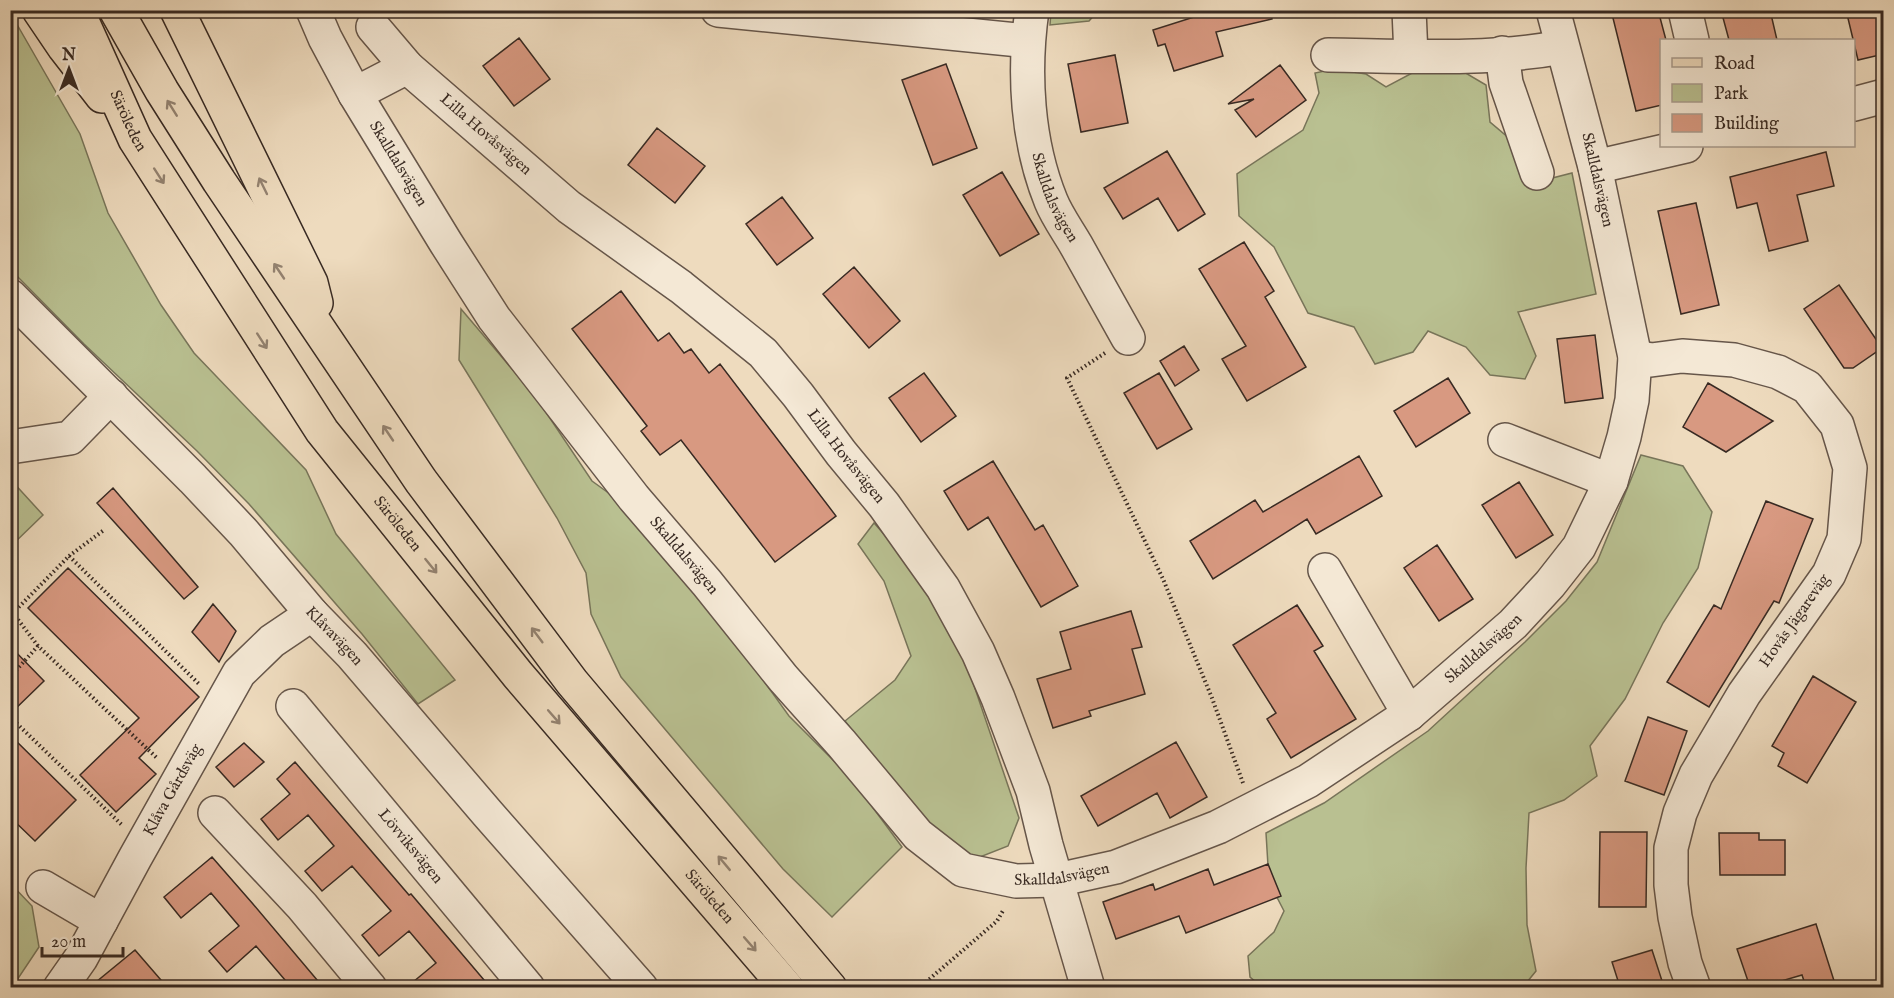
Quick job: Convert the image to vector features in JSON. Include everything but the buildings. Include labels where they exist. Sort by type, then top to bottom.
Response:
[{"type":"main road","points":[[39,10],[64,47],[135,139]]},
{"type":"main road","name":"Säröleden","points":[[77,10],[135,139],[322,431],[518,675],[787,987]]},
{"type":"main road","name":"Säröleden","points":[[116,10],[162,91],[219,181],[421,481],[572,682],[830,987]]},
{"type":"main road","points":[[177,10],[311,283],[323,337]]},
{"type":"street","name":"Skalldalsvägen","points":[[314,10],[325,38],[355,94],[446,243],[495,318],[634,498],[707,583],[783,678],[918,835],[963,870],[1016,881],[1057,880],[1116,867],[1218,827],[1308,781],[1409,714],[1513,624],[1550,584],[1579,547],[1611,481],[1624,437],[1632,400],[1635,357],[1595,167],[1553,10]]},
{"type":"street","name":"Skalldalsvägen","points":[[718,10],[1030,26],[1028,82],[1031,128],[1051,202],[1128,338]]},
{"type":"street","points":[[1409,10],[1412,56]]},
{"type":"street","points":[[1685,10],[1692,39]]},
{"type":"street","name":"Lilla Hovåsvägen","points":[[373,27],[407,67],[569,207],[681,287],[763,353],[884,506],[938,580],[973,643],[998,698],[1033,791],[1046,845],[1088,987]]},
{"type":"street","points":[[1328,55],[1462,56],[1540,51],[1562,46]]},
{"type":"street","points":[[1502,53],[1506,83],[1537,173]]},
{"type":"street","points":[[355,94],[407,67]]},
{"type":"street","points":[[1855,104],[1884,96]]},
{"type":"street","points":[[1595,167],[1682,147]]},
{"type":"street","name":"Klåvavägen","points":[[10,296],[237,525],[312,614],[352,655],[488,814],[641,987]]},
{"type":"street","name":"Hovås Jägareväg","points":[[1635,357],[1651,360],[1682,356],[1734,360],[1778,372],[1807,387],[1837,425],[1850,468],[1844,539],[1829,574],[1744,694],[1696,775],[1680,813],[1671,848],[1671,885],[1685,963],[1694,987]]},
{"type":"street","points":[[10,447],[70,438],[111,396]]},
{"type":"street","points":[[1505,440],[1611,481]]},
{"type":"street","points":[[1325,570],[1409,714]]},
{"type":"street","name":"Klåva Gårdsväg","points":[[60,987],[81,958],[142,844],[239,673],[272,641],[312,614]]},
{"type":"street","name":"Lövviksvägen","points":[[293,706],[528,987]]},
{"type":"street","points":[[215,813],[302,906],[370,987]]},
{"type":"street","points":[[43,887],[101,921]]},
{"type":"path","points":[[1128,338],[1067,378],[1163,579],[1212,698],[1253,810]]},
{"type":"path","points":[[104,530],[69,556],[13,613],[38,646],[179,780]]},
{"type":"path","points":[[69,556],[220,705]]},
{"type":"path","points":[[10,677],[38,646]]},
{"type":"path","points":[[10,717],[142,844]]},
{"type":"path","points":[[919,987],[997,921],[1011,899],[1016,881]]},
{"type":"green space","points":[[1051,10],[1098,11],[1089,21],[1050,25]]},
{"type":"green space","points":[[11,14],[80,134],[108,213],[161,305],[194,353],[306,470],[336,534],[455,680],[418,704],[362,634],[249,504],[11,270]]},
{"type":"green space","points":[[1334,69],[1366,74],[1386,87],[1414,72],[1464,72],[1486,85],[1490,122],[1510,139],[1525,185],[1572,173],[1596,294],[1518,312],[1536,356],[1525,379],[1490,375],[1466,347],[1428,331],[1413,352],[1375,364],[1354,327],[1308,313],[1274,247],[1239,216],[1237,174],[1303,130],[1319,93],[1315,73]]},
{"type":"green space","points":[[461,309],[535,396],[592,481],[621,502],[732,637],[789,716],[851,778],[902,847],[832,917],[783,869],[621,677],[591,614],[586,573],[557,518],[459,360]]},
{"type":"green space","points":[[1641,455],[1683,466],[1712,512],[1698,568],[1663,623],[1625,699],[1590,746],[1597,776],[1564,800],[1529,813],[1526,868],[1527,925],[1536,971],[1523,987],[1262,987],[1250,977],[1248,956],[1274,932],[1284,911],[1269,882],[1266,833],[1324,803],[1428,731],[1566,601],[1597,562]]},
{"type":"green space","points":[[11,480],[43,515],[11,546]]},
{"type":"green space","points":[[874,523],[916,570],[965,659],[1019,818],[1008,846],[980,857],[963,853],[914,810],[845,721],[895,680],[911,656],[884,581],[858,544]]},
{"type":"green space","points":[[10,883],[32,906],[39,947],[13,986],[11,986]]}]
